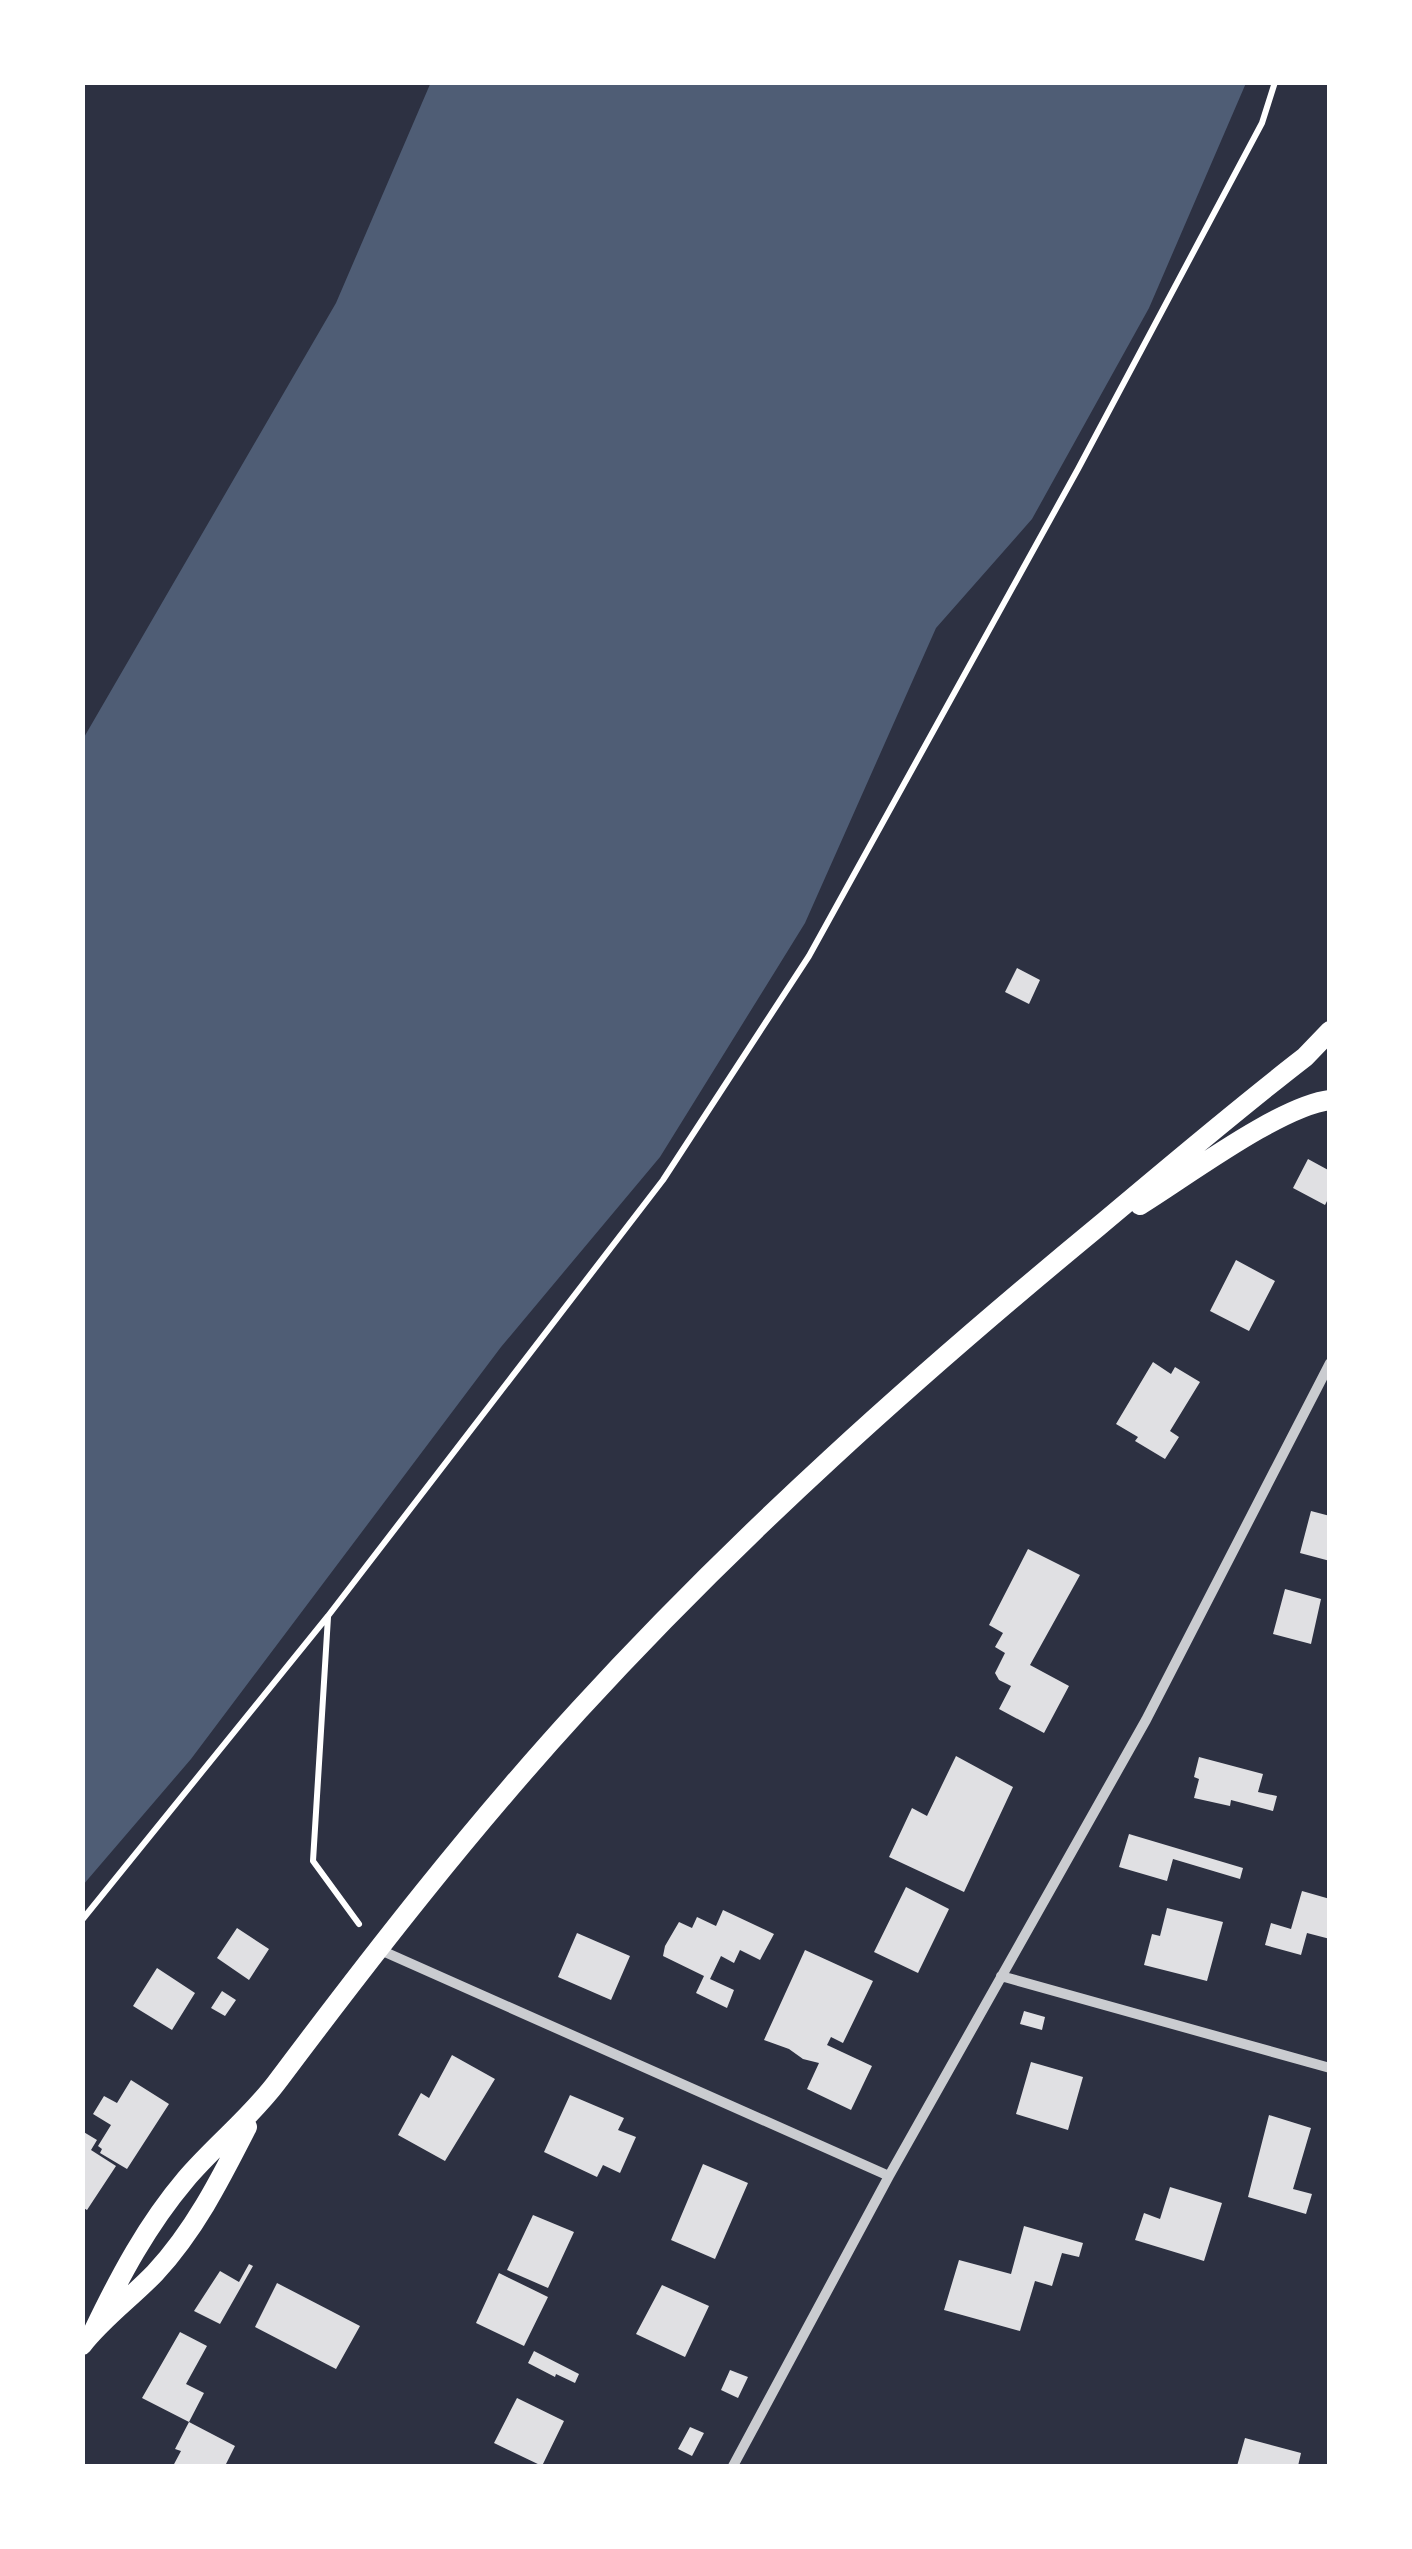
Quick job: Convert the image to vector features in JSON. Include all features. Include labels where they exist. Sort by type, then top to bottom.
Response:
[{"type":"main road","points":[[88,2338],[132,2252],[187,2178],[255,2112],[377,1948],[578,1711],[720,1563],[872,1419],[1075,1245],[1305,1057],[1330,1031]]},
{"type":"main road","points":[[1075,1245],[1282,1116],[1330,1100]]},
{"type":"main road","points":[[88,2338],[156,2272],[210,2201],[255,2112]]},
{"type":"street","points":[[732,2466],[1146,1720],[1330,1364]]},
{"type":"street","points":[[377,1948],[890,2176]]},
{"type":"street","points":[[1002,1976],[1330,2068]]},
{"type":"path","points":[[82,1920],[328,1616],[663,1180],[809,956],[1078,469],[1262,122],[1275,82]]},
{"type":"path","points":[[328,1616],[313,1861],[377,1948]]},
{"type":"water","points":[[431,82],[1246,83],[1149,308],[1032,519],[936,628],[805,923],[660,1157],[501,1347],[191,1759],[83,1885],[83,739],[336,303]]},
{"type":"building","points":[[1017,968],[1040,980],[1029,1004],[1005,992]]},
{"type":"building","points":[[1308,1159],[1330,1171],[1330,1195],[1325,1205],[1293,1188]]},
{"type":"building","points":[[1236,1260],[1275,1281],[1249,1331],[1210,1311]]},
{"type":"building","points":[[1153,1362],[1171,1374],[1175,1367],[1200,1382],[1170,1431],[1179,1437],[1165,1459],[1116,1424]]},
{"type":"building","points":[[1311,1511],[1330,1516],[1330,1561],[1300,1553]]},
{"type":"building","points":[[1028,1549],[1080,1575],[1030,1665],[1069,1686],[1044,1733],[999,1709],[1011,1686],[995,1673],[1005,1653],[995,1647],[1003,1633],[989,1625]]},
{"type":"building","points":[[1285,1589],[1321,1599],[1311,1644],[1273,1634]]},
{"type":"building","points":[[956,1756],[1013,1787],[964,1892],[889,1857],[912,1808],[927,1816]]},
{"type":"building","points":[[1199,1757],[1263,1774],[1258,1792],[1277,1796],[1273,1811],[1231,1800],[1230,1806],[1194,1798]]},
{"type":"building","points":[[1129,1834],[1243,1868],[1240,1879],[1173,1859],[1167,1881],[1119,1867]]},
{"type":"building","points":[[906,1887],[949,1909],[918,1973],[874,1952]]},
{"type":"building","points":[[1302,1891],[1330,1899],[1330,1939],[1307,1933],[1301,1955],[1265,1945],[1271,1923],[1291,1929]]},
{"type":"building","points":[[1167,1908],[1223,1922],[1207,1981],[1144,1965],[1152,1934],[1160,1936]]},
{"type":"building","points":[[723,1910],[774,1934],[760,1960],[740,1950],[734,1963],[721,1956],[710,1979],[734,1990],[727,2008],[696,1993],[704,1976],[663,1956],[679,1922],[692,1928],[697,1917],[716,1926]]},
{"type":"building","points":[[237,1928],[269,1949],[249,1980],[217,1958]]},
{"type":"building","points":[[577,1933],[630,1956],[611,2000],[558,1977]]},
{"type":"building","points":[[805,1950],[873,1981],[843,2043],[831,2037],[827,2045],[872,2066],[851,2110],[807,2089],[819,2063],[764,2040]]},
{"type":"building","points":[[157,1968],[195,1993],[172,2030],[133,2006]]},
{"type":"building","points":[[222,1991],[236,2000],[225,2016],[211,2008]]},
{"type":"building","points":[[1024,2011],[1045,2017],[1042,2030],[1020,2024]]},
{"type":"building","points":[[452,2055],[495,2079],[445,2161],[398,2135],[421,2093],[429,2098]]},
{"type":"building","points":[[1031,2062],[1083,2077],[1068,2130],[1016,2114]]},
{"type":"building","points":[[131,2080],[169,2104],[127,2169],[100,2153],[102,2149],[98,2146],[111,2125],[93,2114],[104,2096],[117,2103]]},
{"type":"building","points":[[570,2095],[624,2118],[618,2130],[636,2137],[620,2173],[603,2165],[597,2177],[544,2152]]},
{"type":"building","points":[[1269,2115],[1311,2128],[1293,2189],[1312,2194],[1306,2214],[1248,2197]]},
{"type":"building","points":[[82,2131],[97,2140],[91,2150],[116,2166],[87,2210],[82,2207]]},
{"type":"building","points":[[703,2164],[748,2183],[715,2259],[671,2240]]},
{"type":"building","points":[[1170,2187],[1222,2203],[1204,2261],[1135,2240],[1144,2213],[1160,2219]]},
{"type":"building","points":[[533,2215],[574,2232],[548,2288],[507,2270]]},
{"type":"building","points":[[1024,2226],[1083,2243],[1079,2257],[1062,2253],[1052,2286],[1035,2281],[1020,2331],[944,2310],[959,2260],[1011,2274]]},
{"type":"building","points":[[249,2264],[253,2266],[220,2324],[194,2311],[220,2271],[239,2282]]},
{"type":"building","points":[[499,2273],[548,2297],[524,2346],[476,2323]]},
{"type":"building","points":[[277,2283],[360,2326],[336,2369],[255,2327]]},
{"type":"building","points":[[662,2285],[709,2306],[685,2357],[636,2334]]},
{"type":"building","points":[[180,2332],[207,2346],[186,2384],[204,2393],[189,2422],[142,2398]]},
{"type":"building","points":[[534,2351],[579,2374],[575,2383],[528,2363]]},
{"type":"building","points":[[730,2370],[748,2377],[738,2398],[721,2390]]},
{"type":"building","points":[[517,2398],[564,2421],[542,2466],[494,2443]]},
{"type":"building","points":[[189,2422],[235,2446],[225,2466],[173,2466],[181,2451],[175,2449]]},
{"type":"building","points":[[690,2427],[704,2433],[692,2456],[678,2449]]},
{"type":"building","points":[[1245,2438],[1301,2453],[1298,2466],[1237,2466]]}]
